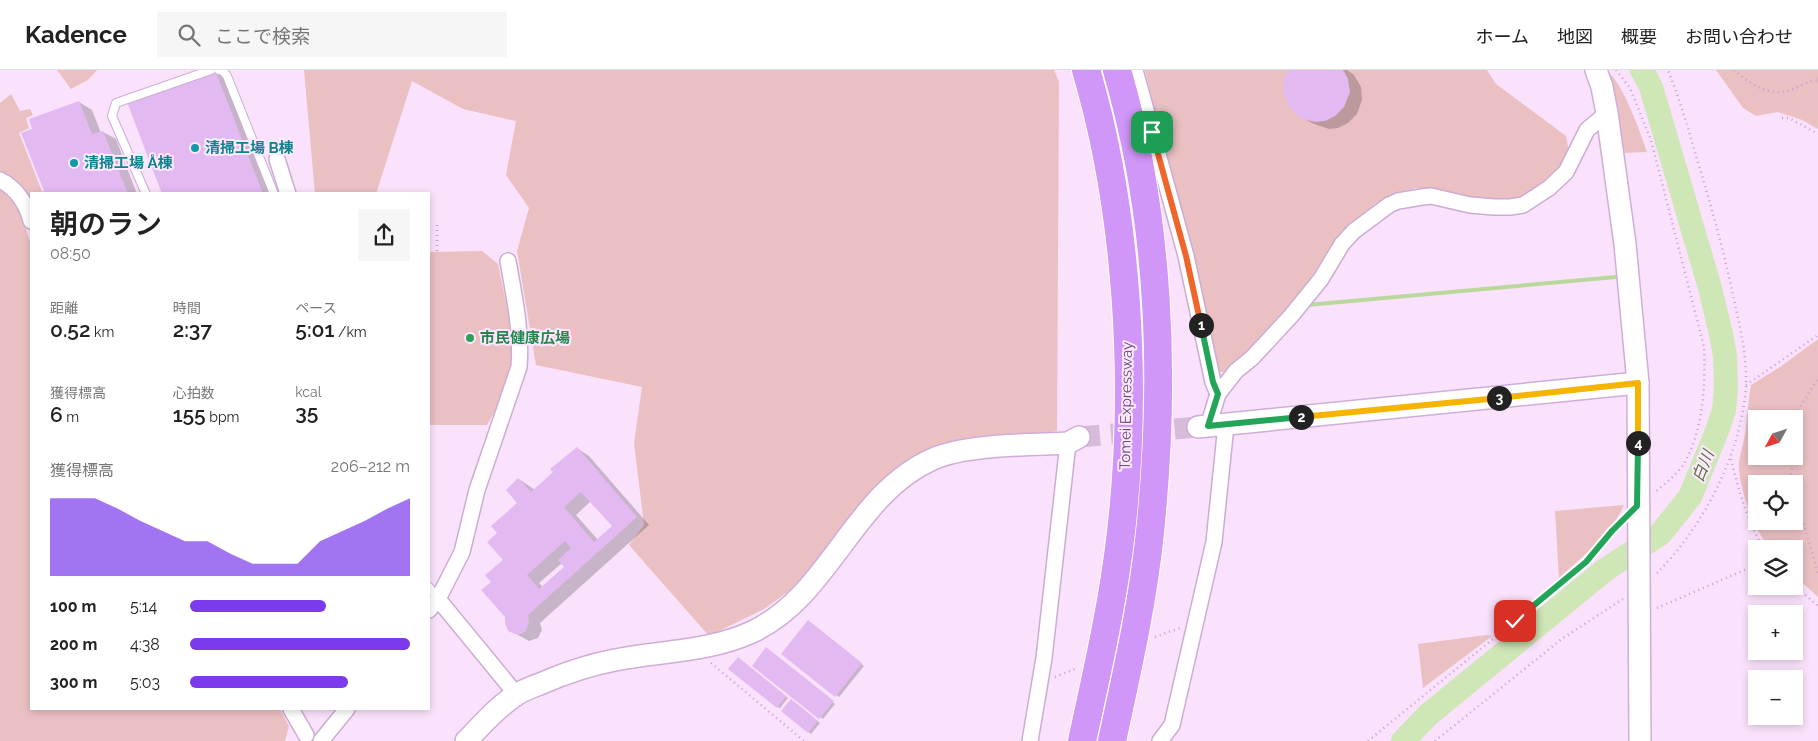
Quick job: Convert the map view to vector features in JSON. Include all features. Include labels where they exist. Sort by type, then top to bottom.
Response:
[{"type":"highway","name":"Tomei Expressway","points":[[1082,741],[1110,607],[1120,541],[1128,411],[1126,328],[1116,210],[1104,143],[1086,70]]},
{"type":"highway","name":"Tomei Expressway","points":[[1112,741],[1128,670],[1150,534],[1156,468],[1158,408],[1157,336],[1153,265],[1146,206],[1133,135],[1117,70]]},
{"type":"street","points":[[1136,70],[1186,256],[1213,382],[1218,394]]},
{"type":"street","points":[[1596,70],[1602,87],[1607,113],[1626,244],[1638,383],[1637,506],[1640,616],[1640,741]]},
{"type":"street","points":[[1160,741],[1172,725],[1214,542],[1211,426],[1218,394],[1236,371],[1252,358],[1291,316],[1321,279],[1342,244],[1354,231],[1389,205],[1398,201],[1431,196],[1470,205],[1510,207],[1523,205],[1549,188],[1566,172],[1586,130],[1607,113]]},
{"type":"street","points":[[277,159],[287,192]]},
{"type":"street","points":[[0,180],[10,185],[28,210],[30,217]]},
{"type":"street","points":[[508,261],[519,320],[519,367],[477,490],[462,552],[434,604],[516,694]]},
{"type":"street","points":[[1211,426],[1638,383]]},
{"type":"street","points":[[466,741],[495,711],[516,694],[568,671],[616,660],[705,648],[732,640],[773,620],[803,594],[879,500],[906,476],[933,459],[980,448],[1073,440],[1044,658],[1030,741]]},
{"type":"street","points":[[292,710],[306,735]]},
{"type":"street","points":[[321,741],[346,710]]},
{"type":"lane","points":[[145,192],[112,116],[116,103],[211,70]]},
{"type":"lane","points":[[219,70],[227,76],[273,192]]},
{"type":"lane","points":[[430,590],[434,604]]},
{"type":"path","points":[[1368,741],[1579,568],[1637,506],[1682,466],[1687,455],[1696,430],[1703,401],[1704,346],[1651,140],[1630,88],[1616,70]]},
{"type":"path","points":[[1734,70],[1752,84],[1771,92],[1790,90],[1818,80]]},
{"type":"path","points":[[1782,118],[1789,118],[1818,134]]},
{"type":"path","points":[[437,221],[437,252]]},
{"type":"path","points":[[1746,385],[1818,335]]},
{"type":"path","points":[[1790,475],[1796,453],[1796,417],[1818,378]]},
{"type":"path","points":[[1731,458],[1742,502],[1759,540]]},
{"type":"path","points":[[1803,523],[1818,573]]},
{"type":"path","points":[[1640,616],[1748,569]]},
{"type":"path","points":[[1803,593],[1818,606]]},
{"type":"path","points":[[1155,638],[1196,621]]},
{"type":"path","points":[[705,648],[711,663],[804,741]]},
{"type":"path","points":[[1039,683],[1083,666]]},
{"type":"shaded area","points":[[57,70],[97,70],[88,80],[71,89]]},
{"type":"shaded area","points":[[304,70],[1054,70],[1059,82],[1057,431],[942,449],[825,553],[789,591],[764,609],[709,636],[629,545],[644,525],[634,443],[642,387],[536,365],[517,251],[529,208],[506,175],[516,121],[463,109],[412,81],[377,192],[315,192]]},
{"type":"shaded area","points":[[1145,70],[1487,70],[1496,84],[1566,136],[1570,156],[1547,185],[1513,202],[1470,199],[1416,188],[1376,203],[1332,245],[1279,322],[1227,373],[1217,371]]},
{"type":"shaded area","points":[[1716,70],[1818,70],[1818,129],[1802,120],[1778,112],[1756,116],[1743,108]]},
{"type":"shaded area","points":[[1607,72],[1613,77],[1624,96],[1636,121],[1647,152],[1623,153],[1618,111]]},
{"type":"shaded area","points":[[11,94],[20,111],[30,109],[33,115],[26,118],[29,128],[19,133],[42,192],[30,192],[30,203],[0,174],[0,103]]},
{"type":"shaded area","points":[[0,188],[20,210],[30,242],[30,710],[281,710],[289,726],[285,741],[0,741]]},
{"type":"shaded area","name":"市民健康広場","points":[[482,251],[498,264],[509,317],[512,360],[510,386],[487,425],[430,425],[430,252]]},
{"type":"shaded area","points":[[1818,339],[1818,597],[1803,583],[1803,540],[1764,540],[1758,530],[1803,530],[1803,475],[1748,475],[1748,508],[1740,480],[1739,461],[1745,435],[1748,404],[1751,385],[1780,367]]},
{"type":"shaded area","points":[[1624,505],[1612,526],[1604,535],[1559,578],[1555,511]]},
{"type":"shaded area","points":[[1486,635],[1492,636],[1423,688],[1418,644]]},
{"type":"building","name":"清掃工場 B棟","points":[[215,70],[262,192],[161,192],[127,102]]},
{"type":"building","points":[[1289,70],[1343,70],[1348,79],[1350,92],[1344,107],[1335,116],[1325,121],[1315,122],[1300,118],[1289,107],[1284,93],[1284,80]]},
{"type":"building","name":"清掃工場 Å棟","points":[[79,101],[92,134],[103,131],[127,192],[42,192],[44,191],[21,133],[32,129],[29,119]]},
{"type":"building","points":[[577,447],[637,517],[528,615],[529,622],[526,631],[521,634],[515,634],[508,631],[505,617],[481,590],[491,582],[485,575],[503,560],[487,542],[497,533],[491,526],[517,503],[506,490],[518,478],[531,492],[553,472],[550,469]],"holes":[[[581,492],[612,526],[594,542],[564,507]],[[565,541],[571,548],[558,560],[564,567],[539,589],[527,575]]]},
{"type":"building","points":[[808,620],[862,663],[835,697],[781,654]]},
{"type":"building","points":[[766,647],[834,701],[819,719],[752,666]]},
{"type":"building","points":[[738,657],[786,696],[777,708],[728,669]]},
{"type":"building","points":[[791,699],[818,721],[808,733],[781,711]]},
{"type":"waterway","name":"白川","points":[[1403,741],[1428,715],[1605,570],[1660,534],[1690,497],[1717,431],[1724,410],[1726,389],[1725,356],[1721,334],[1710,288],[1651,87],[1642,70]]},
{"type":"waterway","points":[[1307,305],[1616,277]]},
{"type":"tunnel","points":[[1079,437],[1198,427]]},
{"type":"place","name":"清掃工場 B棟","points":[[195,148]]},
{"type":"place","name":"清掃工場 Å棟","points":[[74,163]]},
{"type":"place","name":"市民健康広場","points":[[470,338]]},
{"type":"route","points":[[1152,132],[1186,256],[1213,382],[1218,394],[1208,426],[1638,383],[1637,506],[1612,531],[1586,562],[1515,621]]}]
